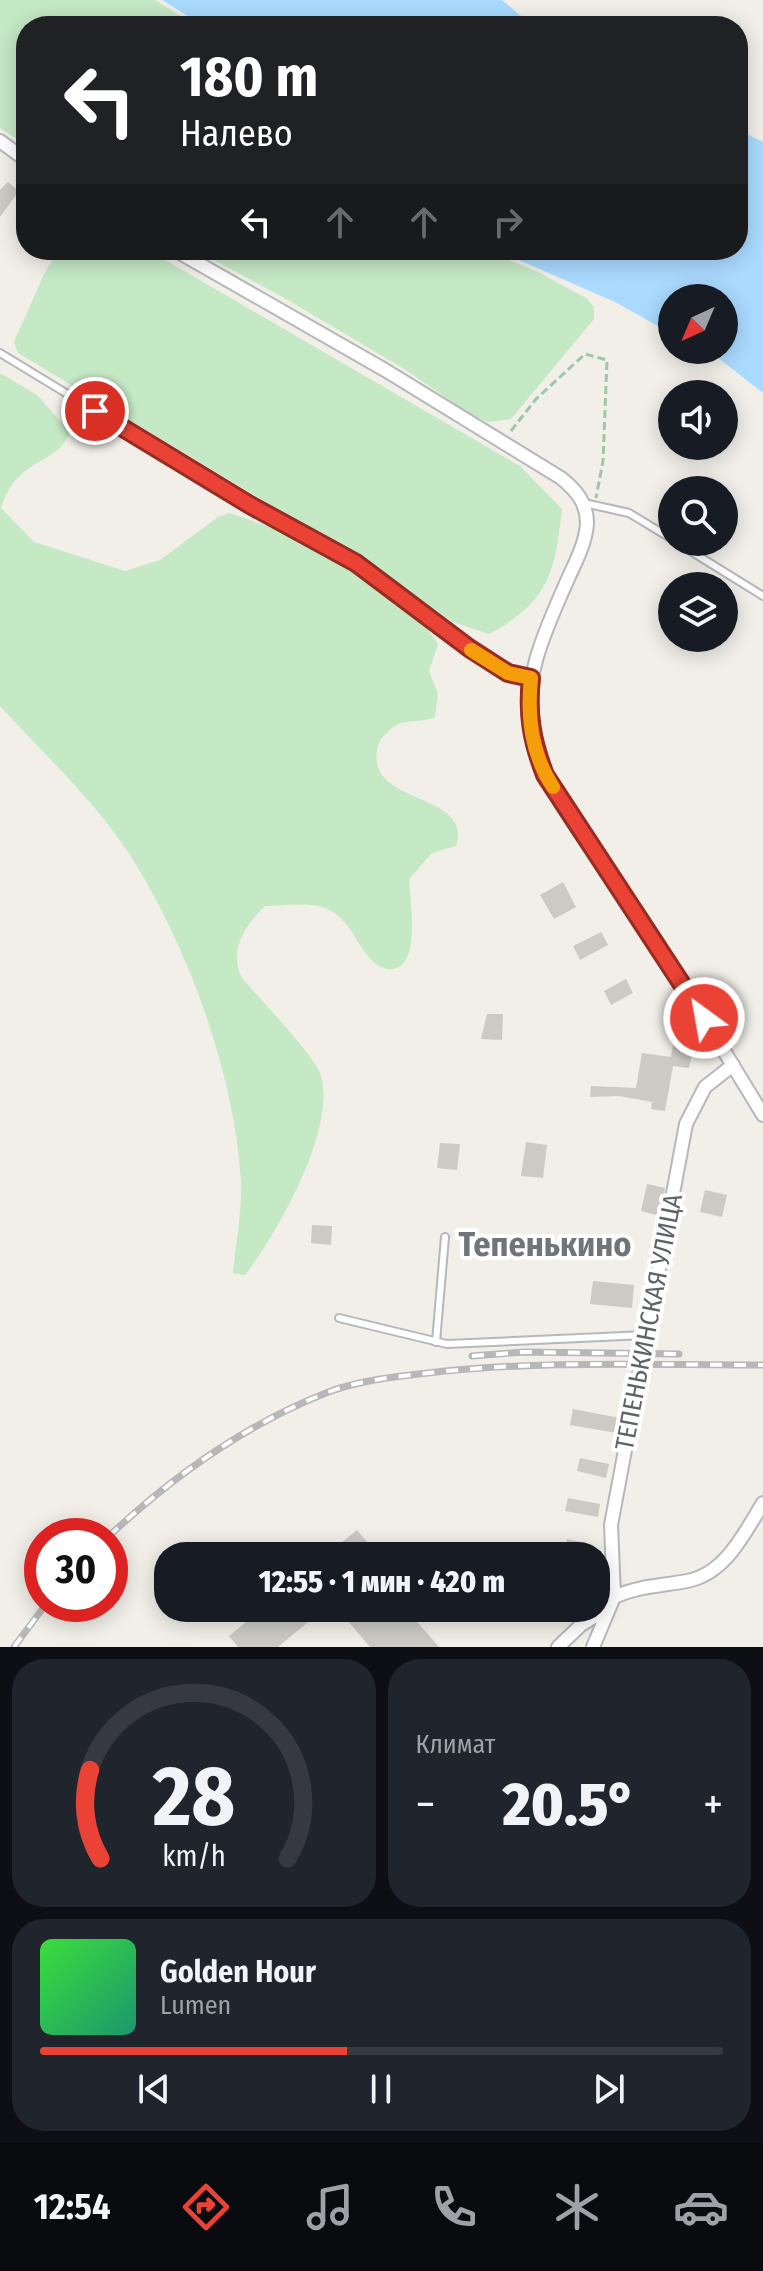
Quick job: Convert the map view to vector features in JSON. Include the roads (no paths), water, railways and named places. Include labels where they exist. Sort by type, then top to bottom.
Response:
[{"type":"street","points":[[192,260],[561,478],[589,504],[583,543],[544,633],[531,678],[528,712],[533,743],[545,775],[763,1115]]},
{"type":"street","name":"ТЕПЕНЬКИНСКАЯ УЛИЦА","points":[[614,1597],[611,1525],[686,1124],[705,1087],[733,1065]]},
{"type":"street","points":[[610,1603],[614,1597],[633,1588],[691,1580],[707,1574],[728,1558],[763,1503]]},
{"type":"street","points":[[558,1647],[586,1622]]},
{"type":"street","points":[[593,1647],[601,1622]]},
{"type":"lane","points":[[0,353],[250,505],[356,563],[469,648],[508,673],[531,678]]},
{"type":"lane","points":[[589,504],[629,513],[658,531]]},
{"type":"lane","points":[[698,556],[763,596]]},
{"type":"lane","points":[[436,1342],[445,1237]]},
{"type":"lane","points":[[339,1318],[436,1342],[646,1335]]},
{"type":"water","points":[[162,0],[502,0],[521,16],[188,16]]},
{"type":"water","points":[[748,135],[763,142],[763,393],[726,364],[738,364],[738,284],[658,284],[658,326],[615,302],[519,260],[748,260]]},
{"type":"railway","points":[[472,1356],[524,1352],[679,1354]]},
{"type":"railway","points":[[128,1519],[182,1474],[236,1438],[292,1408],[346,1386],[401,1376],[512,1366],[763,1365]]},
{"type":"railway","points":[[14,1647],[33,1622]]},
{"type":"district","name":"Тепенькино","points":[[545,1244]]}]
